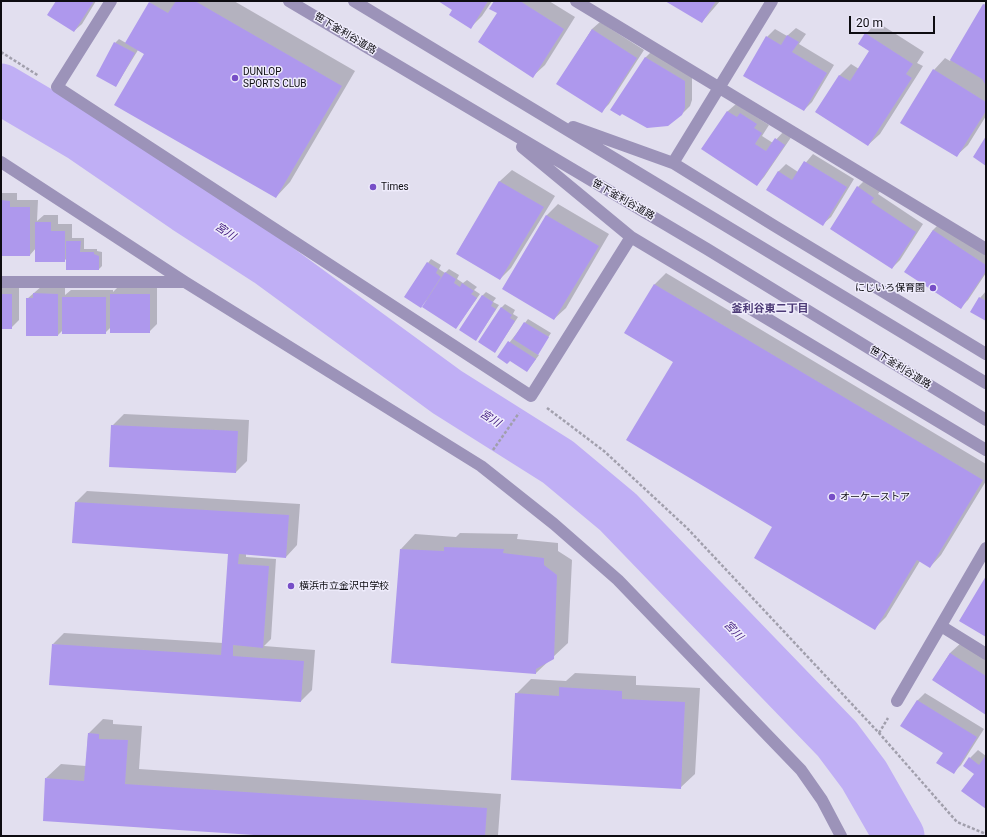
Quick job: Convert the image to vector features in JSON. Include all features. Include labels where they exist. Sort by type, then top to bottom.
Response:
[{"type":"street","points":[[111,1],[57,87],[531,396],[631,237]]},
{"type":"street","name":"笹下釜利谷道路","points":[[289,1],[707,249],[986,420]]},
{"type":"street","points":[[354,1],[986,383]]},
{"type":"street","points":[[576,1],[986,249]]},
{"type":"street","points":[[673,163],[772,1]]},
{"type":"street","points":[[550,119],[673,163],[986,354]]},
{"type":"street","points":[[493,123],[631,237],[986,450]]},
{"type":"street","points":[[1,162],[185,282],[481,466],[554,524],[618,580],[801,770],[822,800],[841,836]]},
{"type":"street","points":[[1,282],[185,282]]},
{"type":"street","points":[[898,700],[986,548]]},
{"type":"street","points":[[941,626],[986,654]]},
{"type":"path","points":[[1,52],[57,87]]},
{"type":"path","points":[[481,466],[531,396],[604,451],[687,528],[879,733],[957,822],[986,834]]},
{"type":"building","points":[[56,1],[94,1],[74,32],[47,15]]},
{"type":"building","points":[[176,1],[195,1],[342,86],[276,198],[114,105],[144,54],[125,43],[149,2],[168,13]]},
{"type":"building","points":[[438,1],[488,1],[471,29],[449,15],[452,10]]},
{"type":"building","points":[[494,1],[520,1],[564,29],[533,78],[478,42],[497,13],[489,9]]},
{"type":"building","points":[[665,1],[716,1],[702,23]]},
{"type":"building","points":[[983,4],[986,5],[985,84],[982,79],[950,60]]},
{"type":"building","points":[[592,29],[637,58],[602,113],[556,84]]},
{"type":"building","points":[[865,33],[913,64],[906,74],[912,78],[868,146],[815,112],[839,75],[850,81],[869,51],[858,44]]},
{"type":"building","points":[[787,35],[799,42],[792,52],[827,73],[804,111],[743,76],[766,36],[781,45]]},
{"type":"building","points":[[114,42],[135,53],[116,87],[96,76]]},
{"type":"building","points":[[645,57],[685,81],[685,108],[682,115],[668,126],[647,128],[622,114],[620,116],[610,110]]},
{"type":"building","points":[[933,69],[986,102],[986,111],[957,157],[900,123]]},
{"type":"building","points":[[727,111],[737,117],[740,113],[757,124],[754,128],[762,133],[755,144],[766,151],[775,138],[785,145],[757,186],[701,149]]},
{"type":"building","points":[[986,136],[986,166],[973,157]]},
{"type":"building","points":[[804,161],[847,187],[823,226],[766,190],[778,171],[792,180]]},
{"type":"building","points":[[499,181],[544,207],[500,280],[456,254]]},
{"type":"building","points":[[857,186],[874,198],[871,202],[916,232],[892,269],[830,229]]},
{"type":"building","points":[[1,200],[10,201],[10,207],[30,207],[30,256],[1,256]]},
{"type":"building","points":[[546,215],[599,246],[554,320],[502,289]]},
{"type":"building","points":[[35,222],[51,222],[51,231],[65,231],[65,262],[35,262]]},
{"type":"building","points":[[933,230],[986,265],[986,271],[961,309],[904,272]]},
{"type":"building","points":[[66,241],[81,241],[80,252],[94,252],[94,254],[99,256],[99,270],[66,270]]},
{"type":"building","points":[[427,262],[438,269],[436,273],[441,277],[421,308],[404,297]]},
{"type":"building","points":[[445,272],[456,279],[454,283],[460,287],[462,283],[474,291],[471,294],[477,298],[456,329],[422,307]]},
{"type":"building","name":"オーケーストア","points":[[654,284],[983,480],[930,568],[917,560],[875,630],[754,558],[772,527],[626,440],[673,362],[624,333]]},
{"type":"building","points":[[33,293],[58,294],[58,336],[26,336],[26,298],[33,298]]},
{"type":"building","points":[[1,294],[12,294],[12,329],[1,329]]},
{"type":"building","points":[[110,294],[150,294],[150,333],[110,333]]},
{"type":"building","points":[[482,295],[493,302],[491,306],[496,309],[476,341],[459,330]]},
{"type":"building","points":[[62,297],[106,297],[106,334],[62,334]]},
{"type":"building","points":[[979,297],[986,301],[986,321],[970,312]]},
{"type":"building","points":[[501,307],[512,315],[510,318],[515,321],[495,353],[478,342]]},
{"type":"building","points":[[524,322],[549,337],[538,355],[513,339]]},
{"type":"building","points":[[508,341],[536,359],[527,372],[510,361],[507,364],[497,357]]},
{"type":"building","points":[[111,425],[238,431],[236,473],[109,467]]},
{"type":"building","points":[[75,502],[289,515],[286,558],[239,554],[238,564],[269,566],[263,648],[233,645],[233,656],[304,661],[301,702],[49,685],[52,644],[221,655],[228,554],[72,543]]},
{"type":"building","points":[[444,547],[504,549],[503,553],[544,558],[544,565],[557,575],[554,659],[536,669],[536,674],[391,663],[400,549],[444,551]]},
{"type":"building","points":[[986,576],[986,637],[959,621]]},
{"type":"building","points":[[950,653],[986,676],[986,715],[932,680]]},
{"type":"building","points":[[559,687],[622,691],[622,699],[685,702],[681,789],[511,780],[515,693],[559,696]]},
{"type":"building","points":[[917,700],[977,737],[954,774],[936,763],[943,753],[900,726]]},
{"type":"building","points":[[88,733],[99,734],[99,739],[128,740],[125,784],[487,808],[485,836],[269,836],[43,821],[45,778],[84,781]]},
{"type":"building","points":[[986,755],[986,809],[961,791],[974,774],[963,766],[969,757],[979,765]]},
{"type":"waterway","name":"宮川","points":[[1,89],[81,136],[186,208],[268,261],[447,392],[558,462],[618,512],[837,739],[864,775],[899,836]]},
{"type":"place","name":"DUNLOP SPORTS CLUB","points":[[235,78]]},
{"type":"place","name":"Times","points":[[373,187]]},
{"type":"place","name":"にじいろ保育園","points":[[933,288]]},
{"type":"place","name":"オーケーストア","points":[[832,497]]},
{"type":"place","name":"横浜市立金沢中学校","points":[[291,586]]},
{"type":"district","name":"釜利谷東二丁目","points":[[770,309]]}]
